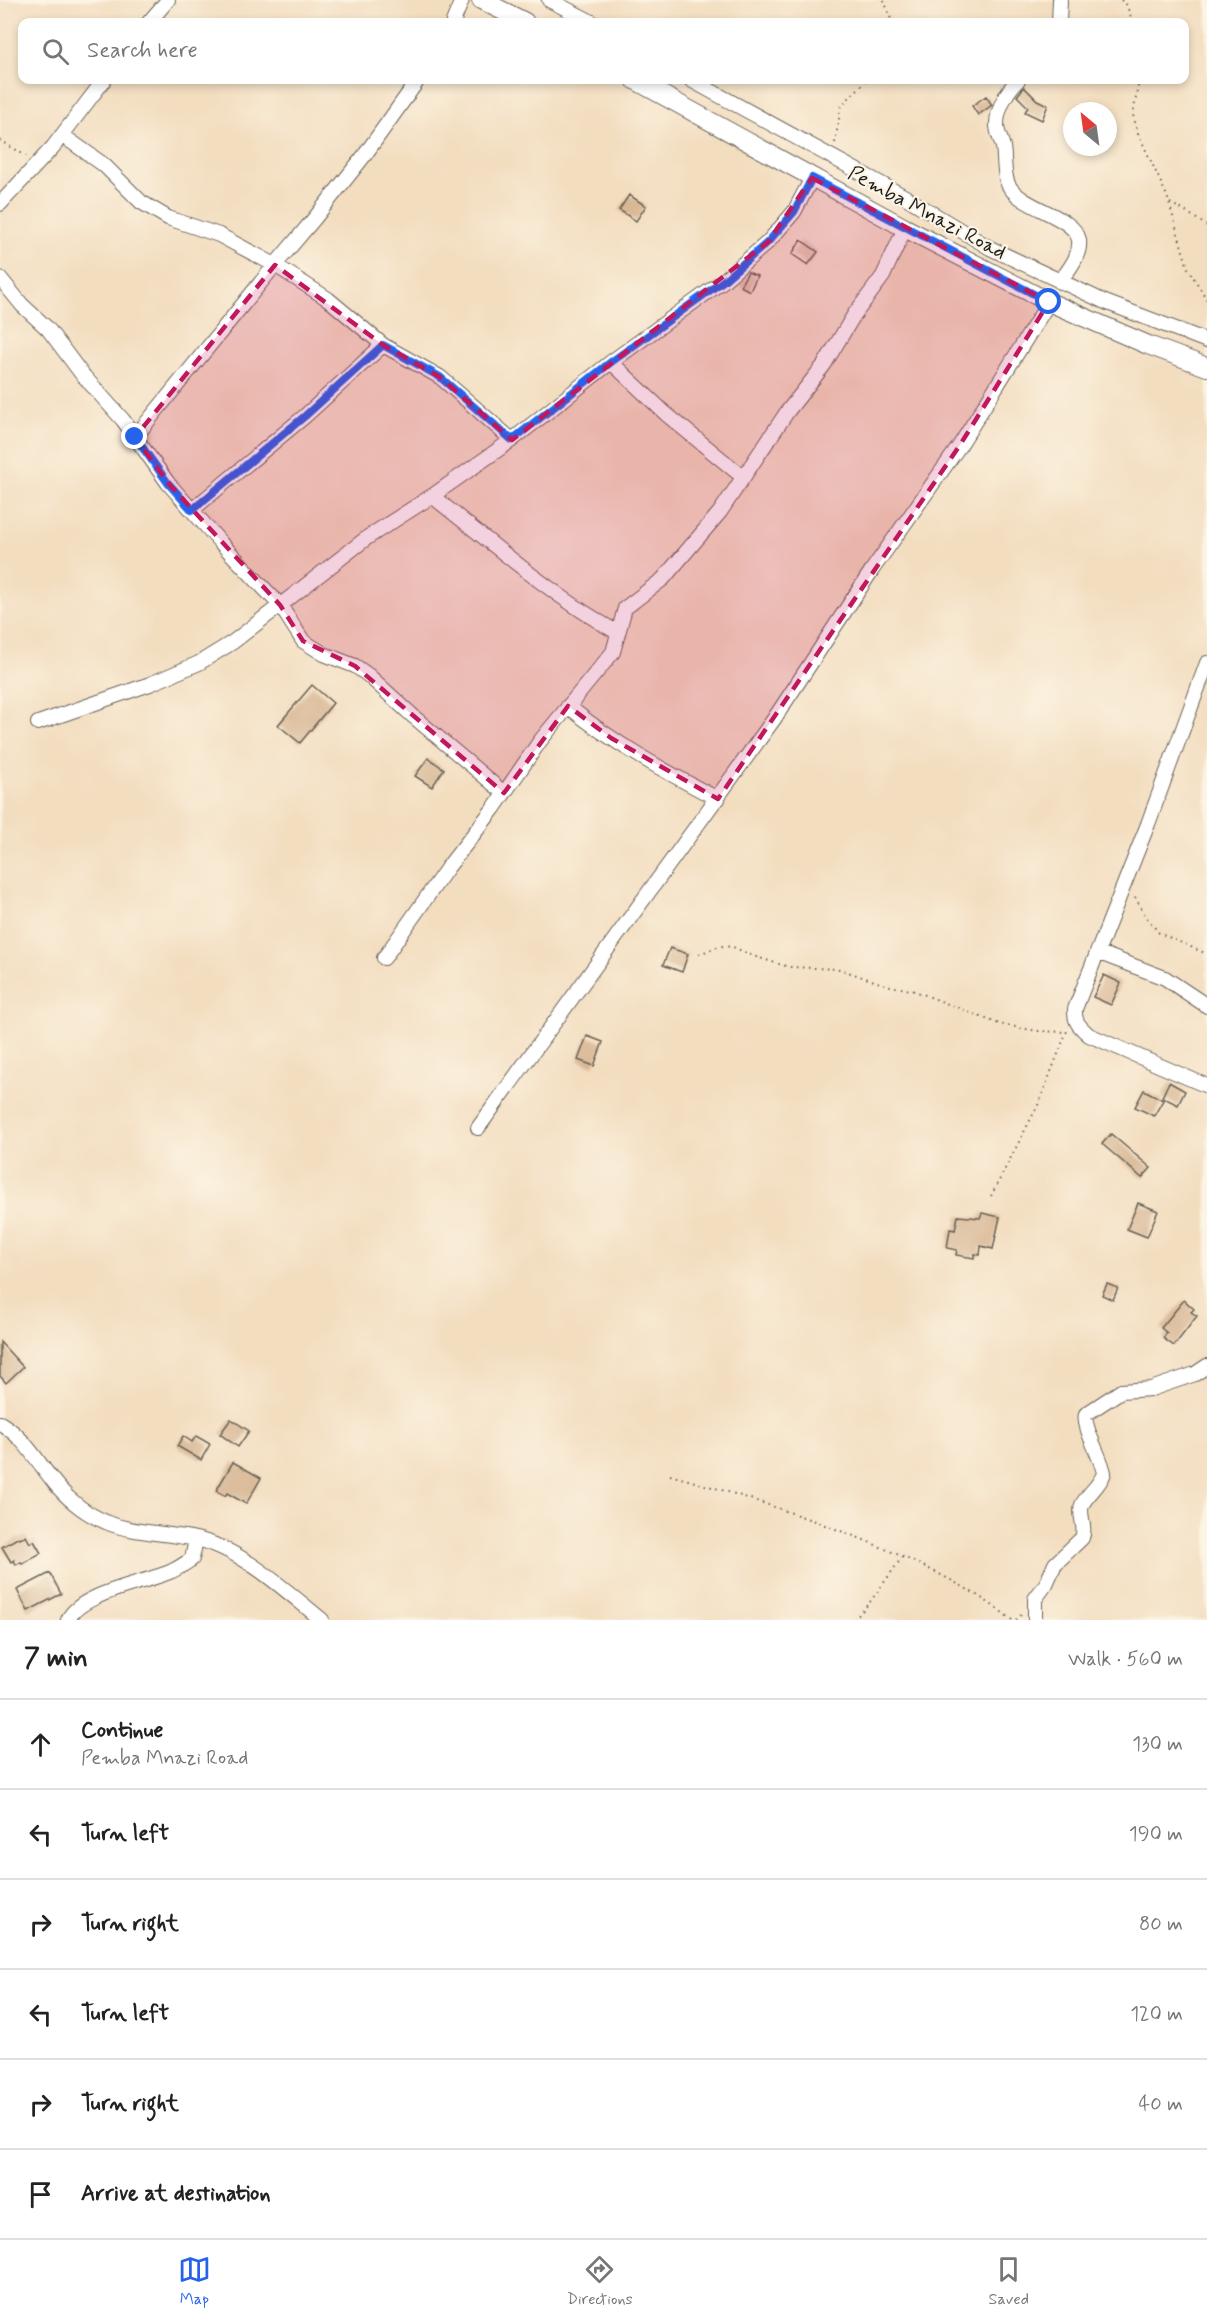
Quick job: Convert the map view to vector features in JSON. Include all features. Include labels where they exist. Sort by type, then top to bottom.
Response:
[{"type":"main road","points":[[481,0],[517,18]]},
{"type":"main road","name":"Pemba Mnazi Road","points":[[642,84],[905,228],[1049,302],[1148,345],[1207,367]]},
{"type":"street","points":[[152,18],[168,0]]},
{"type":"street","points":[[455,18],[462,0]]},
{"type":"street","points":[[549,0],[584,18]]},
{"type":"street","points":[[1059,18],[1060,0]]},
{"type":"street","points":[[0,204],[39,164],[101,84]]},
{"type":"street","points":[[135,437],[357,165],[415,84]]},
{"type":"street","points":[[698,84],[907,198],[990,248],[1060,282],[1207,341]]},
{"type":"street","points":[[1014,84],[1009,88],[997,123],[1008,184],[1015,193],[1039,210],[1064,222],[1079,238],[1076,257],[1060,282]]},
{"type":"street","points":[[62,135],[104,165],[141,202],[168,218],[219,235],[275,265],[328,299],[383,345],[440,377],[512,440]]},
{"type":"street","points":[[38,723],[150,684],[199,663],[233,642],[368,537],[512,440],[611,362],[723,281],[768,242],[794,212],[812,178]]},
{"type":"street","points":[[384,958],[568,706],[613,652],[625,608],[663,579],[720,512],[787,412],[824,365],[854,315],[883,276],[905,228]]},
{"type":"street","points":[[0,278],[22,305],[48,329],[81,373],[135,437],[168,483],[280,605],[303,641],[311,648],[341,658],[362,670],[504,793]]},
{"type":"street","points":[[478,1128],[774,719],[872,570],[960,445],[1049,302]]},
{"type":"street","points":[[192,510],[305,416],[383,345]]},
{"type":"street","points":[[611,362],[666,414],[743,477]]},
{"type":"street","points":[[432,496],[529,574],[580,611],[618,633]]},
{"type":"street","points":[[1207,663],[1148,824],[1075,1009],[1078,1026],[1089,1035],[1207,1086]]},
{"type":"street","points":[[568,706],[611,738],[718,799]]},
{"type":"street","points":[[1097,952],[1165,978],[1207,1006]]},
{"type":"street","points":[[1035,1620],[1035,1599],[1047,1584],[1054,1564],[1082,1538],[1084,1523],[1081,1508],[1104,1473],[1093,1439],[1085,1424],[1086,1414],[1121,1391],[1151,1389],[1195,1374],[1207,1366]]},
{"type":"street","points":[[0,1423],[18,1436],[59,1488],[82,1508],[107,1523],[196,1539],[221,1548],[259,1570],[322,1620]]},
{"type":"street","points":[[68,1620],[78,1607],[96,1597],[172,1571],[192,1559],[196,1539]]},
{"type":"path","points":[[884,0],[891,18]]},
{"type":"path","points":[[1121,0],[1126,4],[1131,18]]},
{"type":"path","points":[[828,156],[837,138],[841,106],[863,84]]},
{"type":"path","points":[[1138,84],[1133,115],[1138,133],[1170,203],[1188,268],[1207,300]]},
{"type":"path","points":[[0,140],[39,164]]},
{"type":"path","points":[[1170,203],[1207,226]]},
{"type":"path","points":[[1125,880],[1147,918],[1159,933],[1207,954]]},
{"type":"path","points":[[699,954],[720,946],[733,947],[789,967],[839,969],[915,992],[999,1024],[1037,1031],[1067,1032]]},
{"type":"path","points":[[991,1196],[1030,1123],[1067,1032],[1075,1018]]},
{"type":"path","points":[[670,1475],[773,1507],[903,1556],[986,1600],[1012,1620]]},
{"type":"path","points":[[854,1620],[903,1556]]},
{"type":"highlighted area","points":[[812,178],[1049,302],[960,445],[718,799],[611,738],[568,706],[504,793],[355,666],[303,641],[280,605],[168,483],[135,437],[275,265],[383,345],[440,377],[512,440],[768,242]]},
{"type":"building","points":[[1024,87],[1037,100],[1048,105],[1042,120],[1025,112],[1028,107],[1017,96]]},
{"type":"building","points":[[986,96],[992,105],[978,115],[972,106]]},
{"type":"building","points":[[629,195],[646,206],[636,221],[619,210]]},
{"type":"building","points":[[801,240],[818,252],[808,265],[792,254]]},
{"type":"building","points":[[748,272],[757,276],[750,291],[740,286]]},
{"type":"building","points":[[312,685],[333,703],[300,743],[278,725]]},
{"type":"building","points":[[428,758],[444,769],[432,787],[415,776]]},
{"type":"building","points":[[670,948],[688,954],[682,972],[663,965]]},
{"type":"building","points":[[1104,975],[1121,983],[1111,1005],[1093,997]]},
{"type":"building","points":[[587,1036],[603,1042],[594,1066],[578,1060]]},
{"type":"building","points":[[1169,1082],[1185,1091],[1178,1105],[1162,1097]]},
{"type":"building","points":[[1144,1090],[1163,1100],[1154,1116],[1135,1107]]},
{"type":"building","points":[[1111,1134],[1151,1168],[1142,1178],[1102,1144]]},
{"type":"building","points":[[1138,1203],[1158,1211],[1147,1237],[1127,1229]]},
{"type":"building","points":[[982,1213],[1000,1217],[993,1249],[981,1246],[980,1255],[975,1254],[974,1258],[956,1255],[957,1250],[947,1248],[950,1229],[955,1230],[958,1216],[980,1218]]},
{"type":"building","points":[[1107,1284],[1118,1288],[1113,1300],[1102,1295]]},
{"type":"building","points":[[1184,1300],[1194,1309],[1191,1312],[1197,1316],[1174,1346],[1163,1338],[1167,1333],[1161,1328]]},
{"type":"building","points":[[0,1342],[23,1367],[6,1383],[0,1376]]},
{"type":"building","points":[[231,1419],[249,1431],[238,1447],[220,1434]]},
{"type":"building","points":[[183,1436],[192,1442],[196,1436],[210,1444],[201,1460],[177,1446]]},
{"type":"building","points":[[233,1462],[261,1478],[246,1504],[227,1493],[225,1496],[216,1491]]},
{"type":"building","points":[[26,1536],[30,1543],[34,1541],[41,1553],[16,1565],[14,1560],[11,1562],[2,1547],[19,1537],[20,1539]]},
{"type":"building","points":[[50,1573],[61,1594],[28,1611],[17,1590]]},
{"type":"route","points":[[135,437],[168,483],[192,510],[305,416],[383,345],[440,377],[512,440],[611,362],[723,281],[768,242],[794,212],[812,178],[1049,302]]}]
